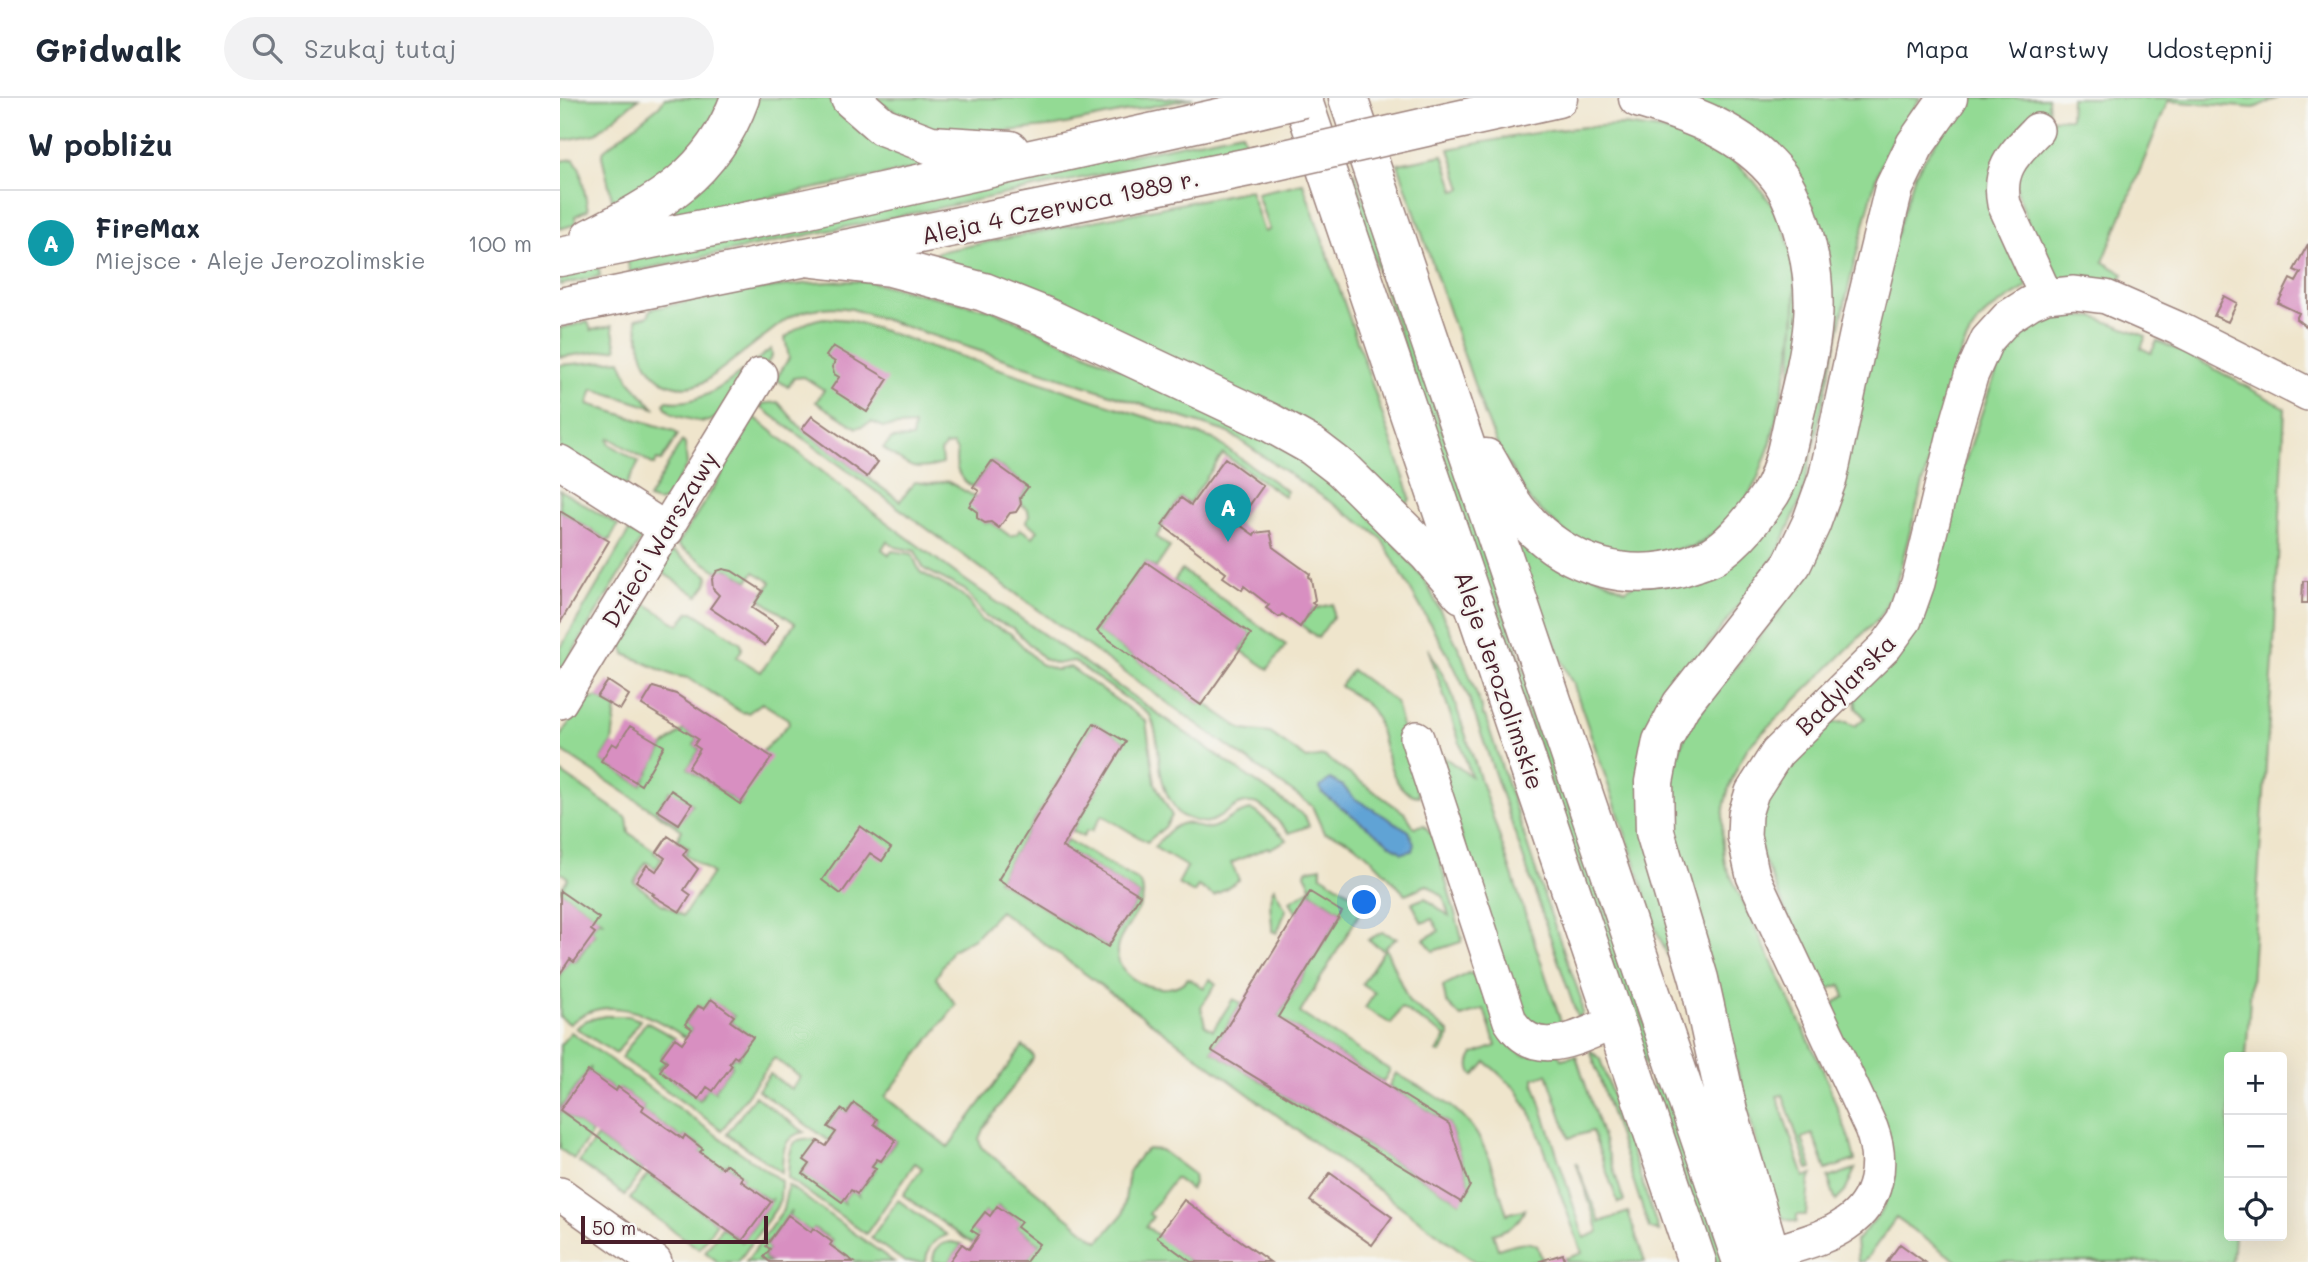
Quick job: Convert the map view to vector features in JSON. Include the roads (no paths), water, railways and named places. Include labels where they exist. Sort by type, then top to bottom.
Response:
[{"type":"main road","points":[[560,255],[655,204],[678,186],[701,165],[721,139],[740,98]]},
{"type":"main road","points":[[850,98],[882,127],[931,145],[1055,153]]},
{"type":"main road","points":[[560,255],[804,209],[1303,98]]},
{"type":"main road","name":"Aleje Jerozolimskie","points":[[1303,98],[1697,1262]]},
{"type":"main road","name":"Aleje Jerozolimskie","points":[[1348,98],[1593,824],[1762,1259]]},
{"type":"main road","name":"Aleja 4 Czerwca 1989 r.","points":[[560,307],[1254,166],[1558,98]]},
{"type":"main road","points":[[1448,396],[1521,515],[1552,544],[1587,564],[1630,574],[1675,570],[1713,555],[1745,528],[1772,490],[1788,443],[1812,342],[1814,293],[1811,256],[1797,212],[1780,178],[1748,145],[1720,128],[1638,98]]},
{"type":"main road","points":[[1762,1259],[1699,979],[1655,832],[1654,782],[1662,741],[1681,705],[1791,564],[1811,524],[1828,477],[1894,188],[1914,145],[1948,98]]},
{"type":"main road","points":[[804,257],[890,267],[984,292],[1057,322],[1269,422],[1312,446],[1342,469],[1428,554],[1476,611]]},
{"type":"main road","points":[[1593,824],[1646,910],[1728,1111]]},
{"type":"street","points":[[2036,130],[2015,152],[2006,168],[2001,189],[2004,204],[2046,296]]},
{"type":"street","name":"Badylarska","points":[[1762,1259],[1835,1230],[1853,1219],[1873,1191],[1879,1161],[1871,1128],[1753,876],[1744,835],[1748,801],[1755,784],[1777,753],[1886,646],[1905,620],[1918,583],[1954,434],[1987,340],[2008,317],[2046,296],[2081,293],[2106,297],[2129,292],[2187,333],[2308,394]]},
{"type":"street","name":"Dzieci Warszawy","points":[[560,702],[760,375]]},
{"type":"street","points":[[560,462],[667,530]]},
{"type":"street","points":[[1417,738],[1487,956],[1516,1031],[1529,1041],[1550,1045],[1616,1022]]},
{"type":"street","points":[[560,1194],[655,1262]]},
{"type":"water","points":[[1330,779],[1343,786],[1354,798],[1409,831],[1414,844],[1412,851],[1402,853],[1322,793],[1320,787]]},
{"type":"place","name":"FireMax","points":[[1228,542]]}]
